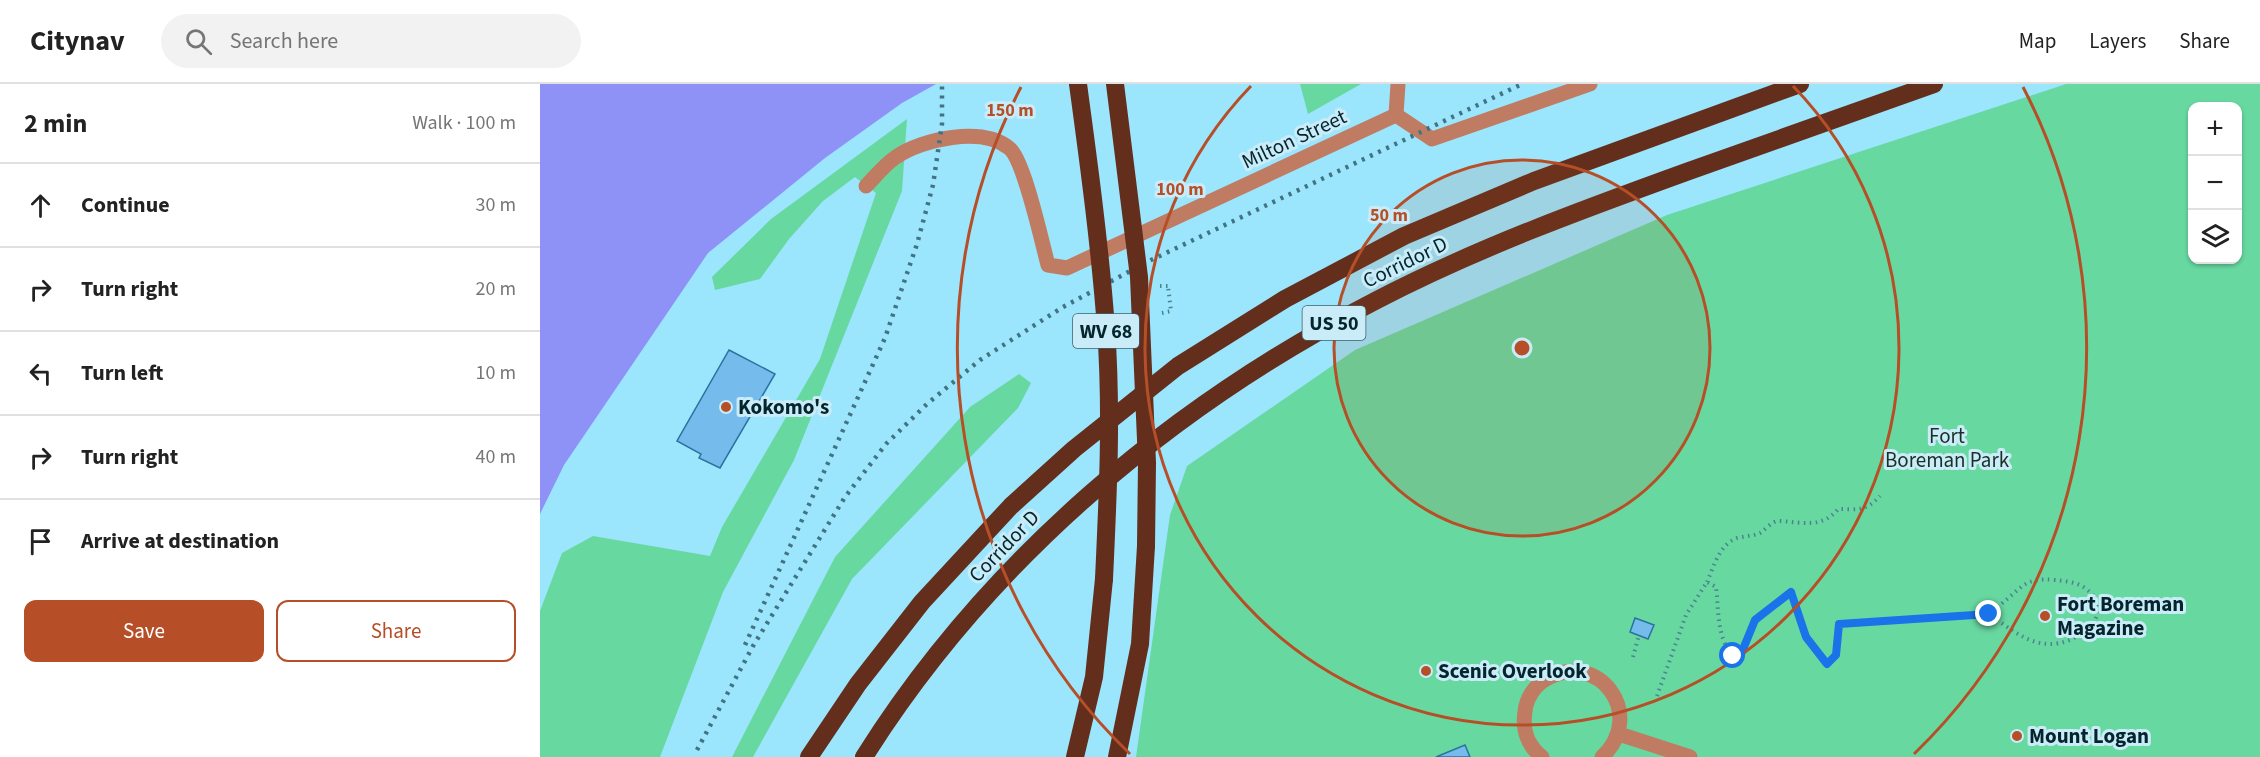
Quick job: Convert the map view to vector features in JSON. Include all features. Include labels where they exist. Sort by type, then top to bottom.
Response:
[{"type":"highway","name":"WV 68","points":[[1075,757],[1094,677],[1104,579],[1109,451],[1106,329],[1093,193],[1078,84]]},
{"type":"highway","name":"WV 68","points":[[1115,84],[1139,277],[1147,463],[1146,546],[1140,644],[1117,757]]},
{"type":"highway","name":"Corridor D","points":[[809,757],[858,684],[922,602],[1011,506],[1074,449],[1178,366],[1285,299],[1404,236],[1534,181],[1800,84]]},
{"type":"highway","name":"Corridor D","points":[[864,757],[925,669],[989,592],[1084,497],[1175,425],[1282,352],[1378,299],[1475,254],[1600,203],[1934,84]]},
{"type":"street","points":[[1398,84],[1396,115],[1432,139],[1590,84]]},
{"type":"street","name":"Milton Street","points":[[866,186],[895,157],[927,143],[960,136],[987,139],[1010,148],[1020,165],[1048,265],[1067,268],[1396,115]]},
{"type":"street","points":[[1542,757],[1527,739],[1523,722],[1526,705],[1532,692],[1543,681],[1556,673],[1571,671],[1587,673],[1600,679],[1611,690],[1618,703],[1621,719],[1619,734],[1611,749],[1602,757]]},
{"type":"street","points":[[1619,734],[1690,757]]},
{"type":"path","points":[[1154,315],[1172,311],[1168,286]]},
{"type":"path","points":[[1657,696],[1686,615],[1707,582],[1717,558],[1732,540],[1758,534],[1777,521],[1815,524],[1833,516],[1838,509],[1863,510],[1871,506],[1880,496]]},
{"type":"path","points":[[1707,582],[1716,587],[1723,638],[1728,650],[1739,659],[1755,620],[1791,592],[1806,637],[1827,664],[1836,655],[1839,624],[1989,614],[2028,581],[2045,579],[2069,581],[2092,594],[2097,603],[2096,618],[2089,630],[2068,642],[2049,644],[2021,637],[1989,614]]},
{"type":"path","points":[[1633,657],[1639,635]]},
{"type":"green space","points":[[1300,84],[1361,84],[1308,114]]},
{"type":"green space","name":"Fort Boreman Park","points":[[2066,84],[2260,84],[2260,757],[1136,757],[1170,515],[1187,466],[1355,350],[1667,215]]},
{"type":"green space","points":[[907,119],[902,191],[794,460],[723,592],[660,757],[540,757],[540,611],[562,553],[593,536],[710,556],[722,527],[820,359],[876,193],[855,177],[823,201],[789,239],[760,279],[715,290],[712,277],[771,219]]},
{"type":"green space","points":[[1019,374],[1031,383],[1018,408],[852,579],[753,757],[732,757],[835,557],[970,407]]},
{"type":"water","points":[[540,84],[936,84],[902,103],[825,158],[708,253],[564,465],[540,514]]},
{"type":"building","name":"Kokomo's","points":[[729,350],[775,374],[720,468],[699,458],[701,454],[677,441]]},
{"type":"building","points":[[1635,618],[1654,625],[1648,639],[1630,632]]},
{"type":"building","points":[[1465,745],[1470,757],[1436,757]]},
{"type":"railway","points":[[745,645],[885,338],[917,244],[933,185],[942,124],[942,84]]},
{"type":"railway","points":[[697,750],[753,646],[845,497],[886,444],[927,404],[980,360],[1063,307],[1149,261],[1522,84]]},
{"type":"place","name":"Kokomo's","points":[[726,407]]},
{"type":"place","name":"Fort Boreman Magazine","points":[[2045,616]]},
{"type":"place","name":"Scenic Overlook","points":[[1426,671]]},
{"type":"place","name":"Mount Logan","points":[[2017,736]]},
{"type":"route","points":[[1733,656],[1739,659],[1746,638],[1762,612],[1791,592],[1798,619],[1806,637],[1827,664],[1836,655],[1839,624],[1989,614]]}]
